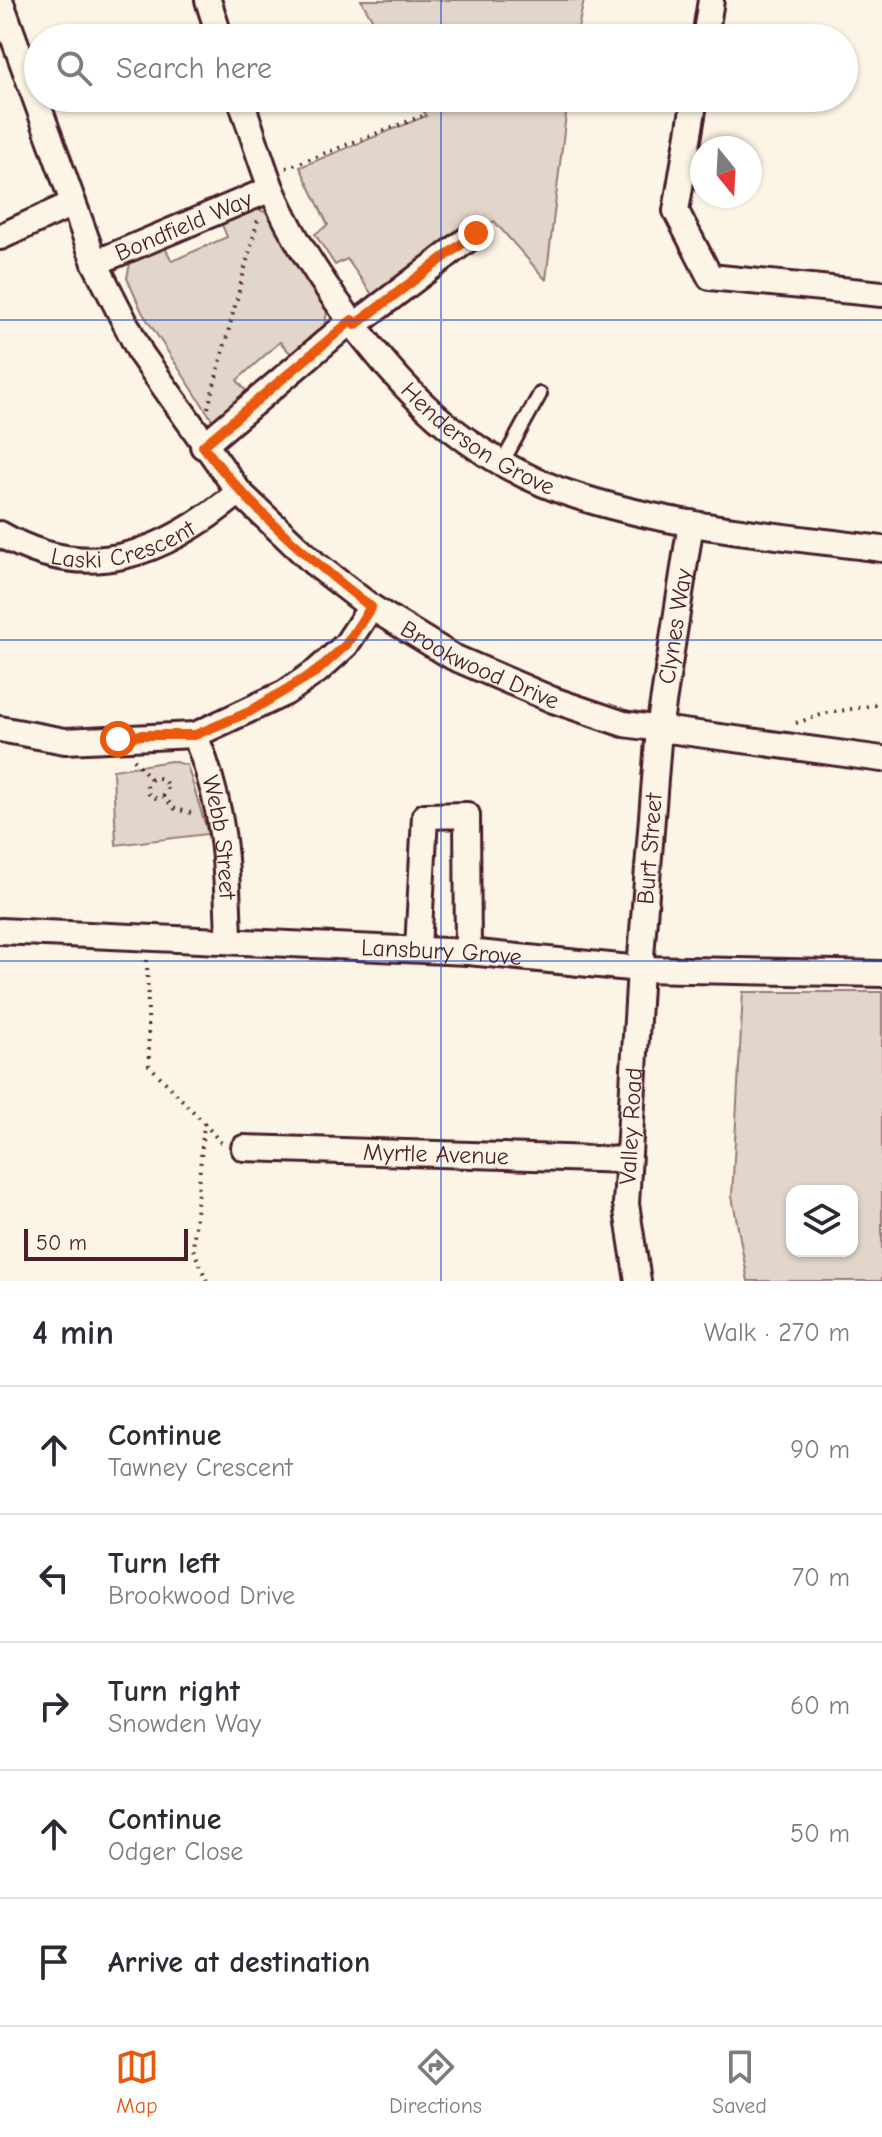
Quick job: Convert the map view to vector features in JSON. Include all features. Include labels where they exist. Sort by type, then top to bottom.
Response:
[{"type":"street","name":"Brookwood Drive","points":[[0,0],[4,25],[24,78]]},
{"type":"street","points":[[208,0],[216,24]]},
{"type":"street","points":[[707,24],[711,0]]},
{"type":"street","name":"Brookwood Drive","points":[[37,112],[95,263],[141,354],[201,444],[239,492],[314,563],[371,607],[453,657],[553,700],[624,724],[882,759]]},
{"type":"street","name":"Henderson Grove","points":[[245,112],[268,185],[310,261],[354,322],[426,406],[449,427],[502,463],[580,498],[691,523],[882,549]]},
{"type":"street","points":[[693,112],[676,211],[710,277],[882,294]]},
{"type":"street","name":"Bondfield Way","points":[[95,263],[268,185]]},
{"type":"street","points":[[0,237],[72,204]]},
{"type":"street","points":[[201,444],[354,322],[476,233]]},
{"type":"street","name":"Laski Crescent","points":[[0,534],[23,548],[59,557],[97,559],[139,553],[174,540],[239,492]]},
{"type":"street","name":"Clynes Way","points":[[659,729],[691,523]]},
{"type":"street","points":[[0,729],[65,741],[195,735],[273,699],[317,671],[346,645],[371,607]]},
{"type":"street","name":"Burt Street","points":[[640,969],[659,729]]},
{"type":"street","name":"Webb Street","points":[[195,735],[215,783],[222,814],[229,941]]},
{"type":"street","points":[[418,949],[425,816],[467,815],[468,952]]},
{"type":"street","name":"Lansbury Grove","points":[[0,931],[418,949],[640,969],[882,974]]},
{"type":"street","name":"Valley Road","points":[[638,1281],[626,1204],[640,969]]},
{"type":"street","name":"Myrtle Avenue","points":[[244,1148],[628,1160]]},
{"type":"lane","points":[[502,463],[540,394]]},
{"type":"path","points":[[201,444],[268,185],[422,116]]},
{"type":"path","points":[[762,744],[802,719],[873,703],[882,704]]},
{"type":"path","points":[[163,796],[165,782],[151,779],[147,784],[150,796],[163,796],[175,809],[189,814],[222,814]]},
{"type":"path","points":[[146,937],[149,1065],[204,1123],[193,1249],[207,1281]]},
{"type":"shaded area","points":[[361,0],[584,0],[579,24],[375,24]]},
{"type":"shaded area","points":[[424,112],[566,112],[546,280],[494,221],[378,303],[347,259],[335,265],[315,234],[328,225],[300,167],[426,116]]},
{"type":"shaded area","points":[[250,205],[267,213],[327,310],[326,319],[317,338],[295,358],[280,342],[237,380],[251,397],[213,421],[142,312],[127,278],[131,259],[162,242],[172,261],[227,237],[219,217]]},
{"type":"shaded area","points":[[171,761],[187,765],[208,834],[116,845],[113,770]]},
{"type":"shaded area","points":[[743,992],[882,992],[882,1281],[748,1281],[732,1196]]},
{"type":"route","points":[[118,739],[141,735],[195,735],[285,693],[317,671],[346,645],[371,607],[278,532],[239,492],[203,446],[352,320],[355,325],[476,233]]}]
